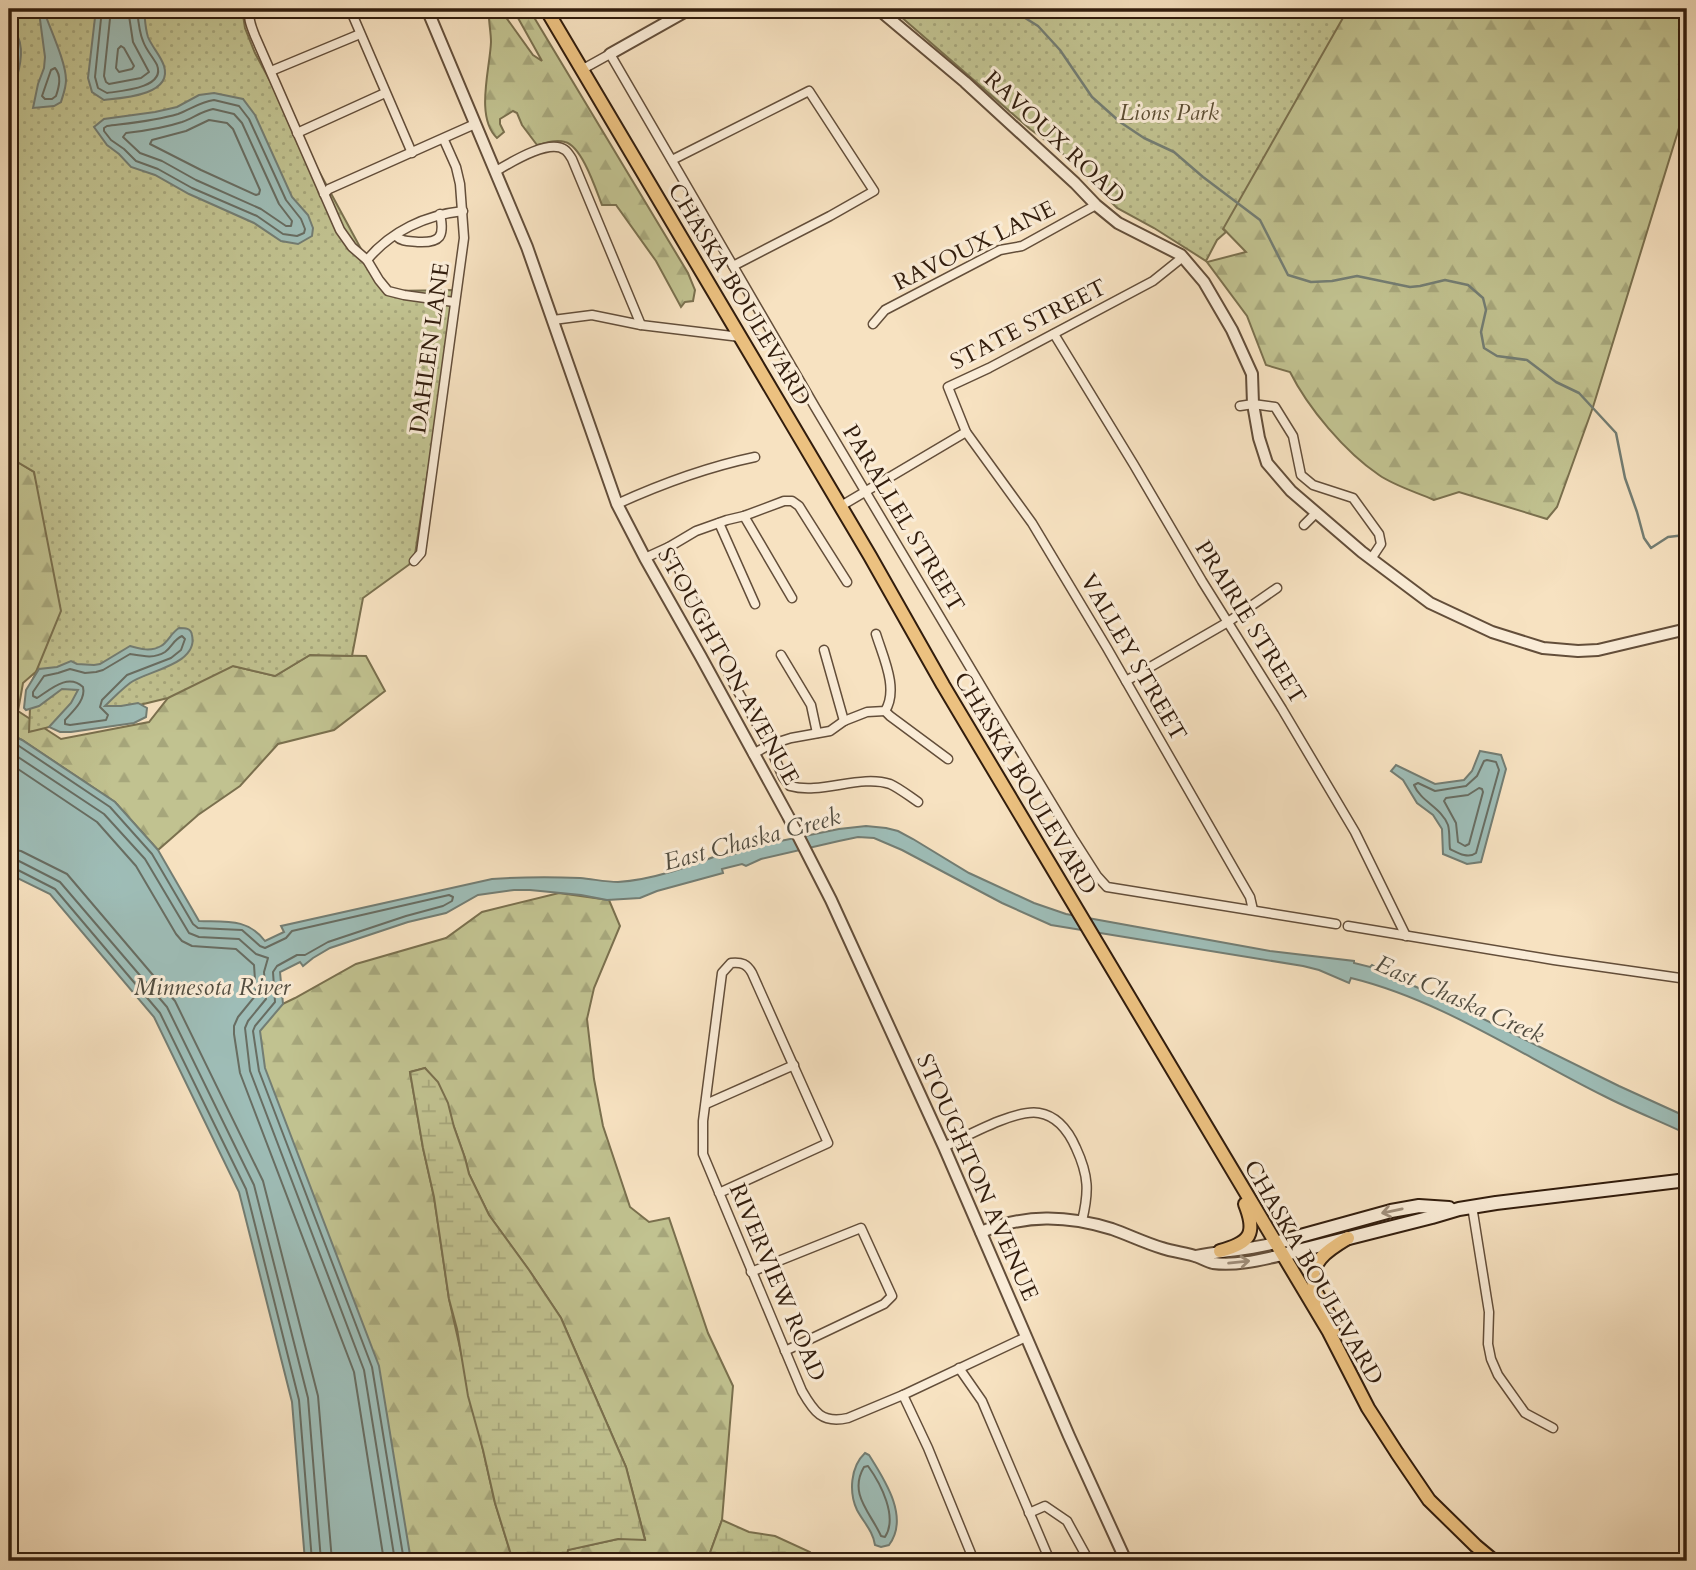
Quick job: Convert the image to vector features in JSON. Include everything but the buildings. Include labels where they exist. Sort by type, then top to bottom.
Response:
[{"type":"main road","name":"CHASKA BOULEVARD","points":[[546,9],[1275,1243],[1339,1352],[1368,1408],[1429,1500],[1494,1561]]},
{"type":"main road","points":[[1220,1251],[1241,1245],[1251,1225],[1228,1165]]},
{"type":"main road","points":[[1275,1243],[1391,1211],[1419,1206],[1466,1207],[1687,1180]]},
{"type":"main road","points":[[1282,1255],[1466,1207]]},
{"type":"main road","points":[[1339,1352],[1329,1315],[1316,1290],[1314,1275],[1315,1267],[1323,1254],[1348,1238]]},
{"type":"street","points":[[250,9],[250,22],[340,230],[352,247],[368,260],[388,291],[454,302]]},
{"type":"street","points":[[350,9],[412,153]]},
{"type":"street","name":"STOUGHTON AVENUE","points":[[427,9],[496,171],[553,320],[617,504],[814,866],[944,1147],[1126,1561]]},
{"type":"street","points":[[583,69],[690,9]]},
{"type":"street","name":"RAVOUX ROAD","points":[[878,9],[965,82],[1118,223],[1183,257],[1204,282],[1232,330],[1252,374],[1253,404],[1267,463],[1291,491],[1371,559],[1430,603],[1492,632],[1543,648],[1598,650],[1687,629]]},
{"type":"street","points":[[271,71],[360,34]]},
{"type":"street","name":"PARALLEL STREET","points":[[610,54],[733,267],[1097,877],[1107,887],[1253,911]]},
{"type":"street","points":[[671,160],[809,91],[874,191],[733,267]]},
{"type":"street","points":[[297,133],[385,93]]},
{"type":"street","points":[[324,194],[329,189],[475,124]]},
{"type":"street","name":"DAHLEN LANE","points":[[414,561],[421,553],[464,238],[460,184],[444,140]]},
{"type":"street","points":[[496,171],[526,154],[556,146],[565,149],[572,159],[641,325]]},
{"type":"street","name":"RAVOUX LANE","points":[[873,324],[885,310],[1000,250],[1023,246],[1096,205]]},
{"type":"street","points":[[368,260],[377,248],[411,225],[440,214],[463,211]]},
{"type":"street","points":[[396,236],[403,241],[435,241],[443,230],[440,214]]},
{"type":"street","name":"STATE STREET","points":[[966,432],[948,387],[1153,281],[1183,257]]},
{"type":"street","points":[[553,320],[592,315],[641,325],[740,337]]},
{"type":"street","name":"PRAIRIE STREET","points":[[1054,334],[1354,832],[1406,936]]},
{"type":"street","points":[[1240,406],[1253,404],[1275,407],[1293,436],[1301,475],[1313,485],[1353,498],[1380,534],[1381,544],[1371,559]]},
{"type":"street","points":[[841,506],[966,432]]},
{"type":"street","name":"VALLEY STREET","points":[[966,432],[1032,523],[1250,897],[1253,911]]},
{"type":"street","points":[[617,504],[722,464],[755,457]]},
{"type":"street","points":[[645,558],[696,531],[784,501],[792,501],[799,506],[847,582]]},
{"type":"street","points":[[1304,525],[1316,513]]},
{"type":"street","points":[[744,516],[792,598]]},
{"type":"street","points":[[719,523],[755,604]]},
{"type":"street","points":[[669,547],[709,636]]},
{"type":"street","points":[[1126,681],[1228,622],[1277,588]]},
{"type":"street","points":[[876,634],[890,683],[890,704],[885,711]]},
{"type":"street","points":[[824,650],[844,721]]},
{"type":"street","points":[[781,655],[811,705],[817,733]]},
{"type":"street","points":[[729,676],[790,786],[812,789],[854,783],[881,783],[890,785],[918,802]]},
{"type":"street","points":[[753,754],[791,738],[830,731],[844,721],[867,712],[885,711],[948,759]]},
{"type":"street","points":[[1253,911],[1336,924]]},
{"type":"street","points":[[1348,926],[1687,979]]},
{"type":"street","name":"RIVERVIEW ROAD","points":[[794,1065],[748,966],[740,962],[731,963],[722,973],[703,1121],[703,1154],[751,1272],[811,1407],[824,1418],[848,1418],[1026,1337]]},
{"type":"street","points":[[706,1104],[794,1065],[828,1143],[719,1193]]},
{"type":"street","points":[[944,1147],[1026,1113],[1040,1113],[1055,1119],[1068,1131],[1086,1170],[1088,1186],[1082,1221]]},
{"type":"street","points":[[1466,1207],[1489,1312],[1488,1344],[1491,1359],[1498,1375],[1525,1413],[1553,1428]]},
{"type":"street","points":[[981,1232],[999,1225],[1043,1218],[1082,1221],[1211,1262],[1251,1261],[1282,1255]]},
{"type":"street","points":[[751,1272],[861,1228],[892,1296],[884,1304],[785,1351]]},
{"type":"street","points":[[1196,1256],[1275,1243]]},
{"type":"street","points":[[959,1368],[982,1401],[1051,1561]]},
{"type":"street","points":[[903,1395],[928,1448],[974,1561]]},
{"type":"street","points":[[1029,1513],[1045,1506],[1067,1521],[1088,1561]]},
{"type":"green space","points":[[9,9],[248,9],[243,15],[245,28],[255,53],[367,260],[388,291],[456,290],[414,561],[363,598],[352,656],[310,655],[275,676],[233,666],[168,698],[29,732],[31,684],[61,611],[34,472],[9,457]]},
{"type":"green space","points":[[489,9],[500,9],[533,55],[542,61],[513,9],[529,9],[688,273],[695,290],[693,301],[685,302],[681,307],[656,261],[616,205],[602,205],[588,169],[571,145],[558,141],[537,145],[522,125],[517,113],[513,111],[500,119],[504,132],[497,138],[490,129],[485,106],[491,42]]},
{"type":"green space","name":"Lions Park","points":[[892,9],[1348,9],[1223,229],[1226,232],[1217,240],[1206,261],[1117,208],[1060,151],[1030,129]]},
{"type":"green space","points":[[1214,9],[1687,9],[1687,102],[1593,407],[1557,507],[1547,519],[1459,492],[1434,500],[1385,479],[1353,454],[1328,428],[1290,372],[1266,365],[1247,316],[1207,262],[1246,252],[1150,153]]},
{"type":"green space","points":[[9,457],[34,472],[66,597],[46,663],[23,683],[18,711],[61,739],[149,722],[201,664],[233,666],[275,676],[310,655],[366,656],[385,691],[334,730],[278,744],[240,786],[198,815],[158,850],[115,802],[9,734]]},
{"type":"green space","points":[[559,893],[609,900],[620,926],[594,988],[587,1019],[594,1079],[603,1126],[630,1207],[649,1222],[669,1218],[708,1333],[733,1386],[722,1520],[707,1561],[566,1561],[567,1550],[618,1539],[645,1539],[626,1467],[561,1318],[489,1215],[469,1174],[454,1127],[425,1068],[410,1072],[434,1197],[449,1299],[495,1503],[513,1561],[409,1561],[261,1074],[254,1027],[272,1009],[356,964],[446,938],[482,912]]},
{"type":"green space","points":[[425,1068],[438,1082],[448,1103],[469,1174],[489,1215],[561,1318],[626,1467],[645,1540],[618,1539],[568,1550],[566,1561],[513,1561],[495,1503],[468,1396],[449,1299],[434,1197],[410,1072]]},
{"type":"green space","points":[[722,1520],[749,1532],[775,1536],[810,1552],[818,1561],[707,1561]]},
{"type":"water","points":[[96,9],[144,9],[148,37],[164,66],[165,76],[154,89],[134,96],[104,100],[92,92],[88,78]]},
{"type":"water","points":[[44,11],[63,64],[66,83],[61,102],[54,106],[33,108],[44,68],[39,12]]},
{"type":"water","points":[[9,25],[18,36],[21,56],[17,77],[9,82]]},
{"type":"water","points":[[214,93],[243,99],[255,115],[292,197],[308,215],[313,228],[312,236],[298,244],[281,241],[254,223],[189,194],[155,175],[131,167],[107,145],[94,127],[104,119],[177,107],[199,95]]},
{"type":"water","points":[[179,628],[187,629],[191,633],[192,645],[187,653],[169,666],[130,683],[105,706],[138,703],[147,708],[146,717],[134,723],[71,732],[60,732],[49,727],[71,703],[78,690],[62,689],[39,706],[26,710],[24,708],[26,690],[39,669],[57,667],[71,661],[77,664],[100,664],[130,646],[157,648]]},
{"type":"water","name":"Minnesota River","points":[[9,734],[115,802],[158,850],[199,921],[244,925],[265,941],[284,932],[281,926],[492,879],[558,877],[631,881],[670,872],[719,855],[720,858],[737,853],[741,849],[839,829],[866,826],[886,828],[913,839],[969,873],[1034,903],[1066,914],[1270,951],[1354,961],[1370,967],[1372,965],[1687,1117],[1687,1134],[1604,1096],[1449,1014],[1417,1000],[1351,978],[1349,983],[1303,966],[1051,925],[874,838],[858,837],[761,859],[746,866],[742,864],[722,869],[723,873],[640,898],[607,900],[530,890],[478,895],[446,913],[408,922],[330,948],[303,966],[300,962],[280,972],[283,1004],[260,1031],[265,1068],[379,1366],[411,1561],[305,1561],[292,1402],[239,1192],[154,1017],[50,894],[9,874]]},
{"type":"water","points":[[1480,751],[1501,755],[1506,769],[1481,862],[1467,864],[1443,854],[1442,829],[1433,815],[1417,803],[1403,780],[1391,771],[1396,765],[1435,784],[1464,780],[1472,771]]},
{"type":"water","points":[[865,1453],[881,1475],[896,1511],[895,1534],[889,1545],[881,1547],[875,1545],[853,1496],[852,1480],[856,1465]]},
{"type":"waterway","name":"East Chaska Creek","points":[[1011,9],[1038,26],[1060,50],[1092,97],[1120,122],[1144,138],[1174,152],[1260,220],[1288,275],[1311,282],[1357,276],[1410,287],[1445,280],[1468,285],[1483,298],[1486,310],[1481,332],[1484,348],[1497,356],[1527,360],[1556,382],[1579,393],[1616,433],[1625,478],[1644,538],[1651,548],[1668,537],[1685,535],[1687,538]]}]
